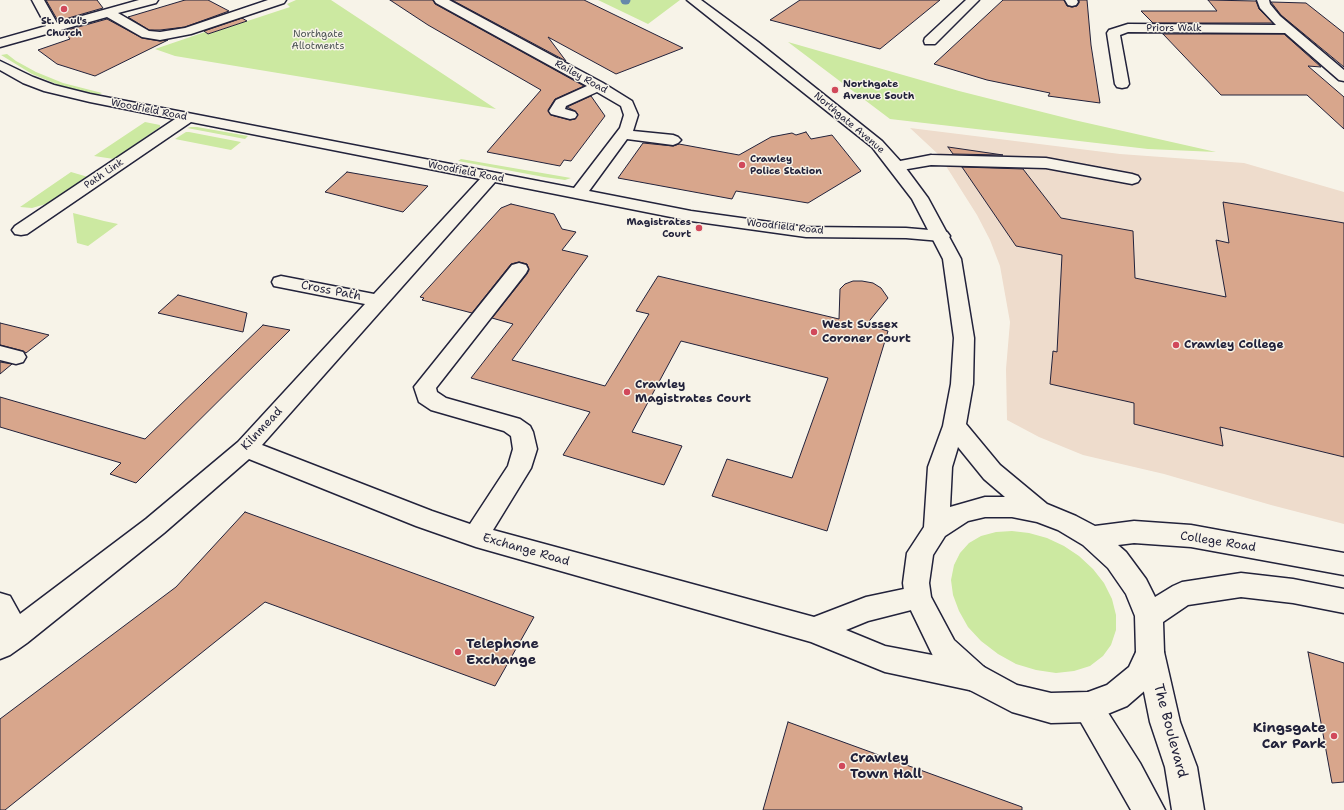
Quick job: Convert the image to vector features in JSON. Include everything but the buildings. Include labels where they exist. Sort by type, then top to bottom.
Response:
[{"type":"street","points":[[38,0],[53,28]]},
{"type":"street","points":[[0,43],[152,0]]},
{"type":"street","points":[[109,13],[146,34],[160,36],[187,31],[280,0]]},
{"type":"street","name":"Railey Road","points":[[440,0],[598,86],[627,104],[631,116],[623,134],[578,194]]},
{"type":"street","name":"Northgate Avenue","points":[[693,0],[753,45],[877,144],[920,198],[952,259],[964,338],[963,376],[954,426],[940,467],[936,529]]},
{"type":"street","points":[[930,41],[973,0]]},
{"type":"street","points":[[1263,0],[1264,5],[1287,29],[1344,77]]},
{"type":"street","name":"Priors Walk","points":[[1122,84],[1113,33],[1119,30],[1128,28],[1287,29]]},
{"type":"street","name":"Woodfield Road","points":[[0,65],[28,80],[67,93],[187,118],[691,216],[806,232],[906,233],[941,236]]},
{"type":"street","points":[[570,115],[556,112],[561,103],[598,86]]},
{"type":"street","name":"Path Link","points":[[21,230],[187,118]]},
{"type":"street","points":[[623,134],[673,140]]},
{"type":"street","points":[[896,166],[931,160],[1046,163],[1132,179]]},
{"type":"street","name":"Kilnmead","points":[[8,640],[155,526],[246,448],[380,301],[490,177]]},
{"type":"street","points":[[476,536],[518,468],[525,449],[522,432],[512,425],[439,404],[428,396],[425,387],[519,269]]},
{"type":"street","name":"Cross Path","points":[[282,282],[380,301]]},
{"type":"street","points":[[954,426],[992,472],[1040,512]]},
{"type":"street","name":"Exchange Road","points":[[246,448],[425,519],[476,536],[814,630],[885,659],[974,677]]},
{"type":"street","points":[[985,507],[1012,507],[1040,512],[1067,523],[1092,538],[1117,560],[1137,587],[1149,616],[1150,652],[1139,677],[1118,696],[1088,707],[1051,708],[1012,698],[974,677],[944,649],[918,598],[916,583],[920,553],[936,529],[961,513],[985,507]]},
{"type":"street","name":"College Road","points":[[1092,538],[1134,532],[1191,536],[1344,564]]},
{"type":"street","points":[[1149,616],[1182,594],[1241,585],[1293,591],[1344,601]]},
{"type":"street","points":[[814,630],[866,609],[918,598]]},
{"type":"street","points":[[0,605],[8,640]]},
{"type":"street","name":"The Boulevard","points":[[1150,652],[1165,722],[1181,767],[1188,810]]},
{"type":"street","points":[[1088,707],[1149,810]]},
{"type":"shaded area","name":"Crawley College","points":[[910,128],[1120,154],[1244,163],[1344,192],[1344,524],[1271,505],[1164,474],[1083,455],[1039,437],[1007,420],[1006,369],[1010,322],[1000,266],[990,240],[977,215],[939,155]]},
{"type":"green space","name":"Northgate Allotments","points":[[296,0],[331,0],[496,109],[175,56],[155,49],[205,32],[208,34],[290,7],[287,4]]},
{"type":"green space","points":[[598,0],[680,0],[648,24]]},
{"type":"green space","points":[[788,42],[959,91],[1074,120],[1216,152],[1148,149],[890,119]]},
{"type":"green space","points":[[7,54],[16,61],[36,72],[63,83],[102,93],[98,95],[59,85],[32,74],[1,55]]},
{"type":"green space","points":[[145,122],[160,125],[160,127],[114,159],[94,156]]},
{"type":"green space","points":[[191,127],[248,136],[245,139],[187,128]]},
{"type":"green space","points":[[186,132],[241,142],[231,150],[175,139]]},
{"type":"green space","points":[[461,159],[571,178],[565,180],[544,177],[458,161]]},
{"type":"green space","points":[[71,172],[88,177],[46,204],[32,208],[20,207]]},
{"type":"green space","points":[[73,213],[118,224],[88,246],[77,243]]},
{"type":"green space","points":[[1012,531],[1029,533],[1047,538],[1064,546],[1079,556],[1093,569],[1104,583],[1112,599],[1116,615],[1116,630],[1111,645],[1103,656],[1090,666],[1074,671],[1056,673],[1036,670],[1016,664],[998,654],[981,641],[968,627],[959,611],[953,595],[951,580],[954,565],[960,553],[969,543],[981,536],[996,532]]},
{"type":"place","name":"St. Paul's Church","points":[[64,9]]},
{"type":"place","name":"Northgate Avenue South","points":[[835,90]]},
{"type":"place","name":"Crawley Police Station","points":[[742,165]]},
{"type":"place","name":"Magistrates Court","points":[[699,228]]},
{"type":"place","name":"West Sussex Coroner Court","points":[[814,332]]},
{"type":"place","name":"Crawley College","points":[[1176,345]]},
{"type":"place","name":"Crawley Magistrates Court","points":[[627,392]]},
{"type":"place","name":"Telephone Exchange","points":[[458,652]]},
{"type":"place","name":"Kingsgate Car Park","points":[[1334,736]]},
{"type":"place","name":"Crawley Town Hall","points":[[842,766]]}]
